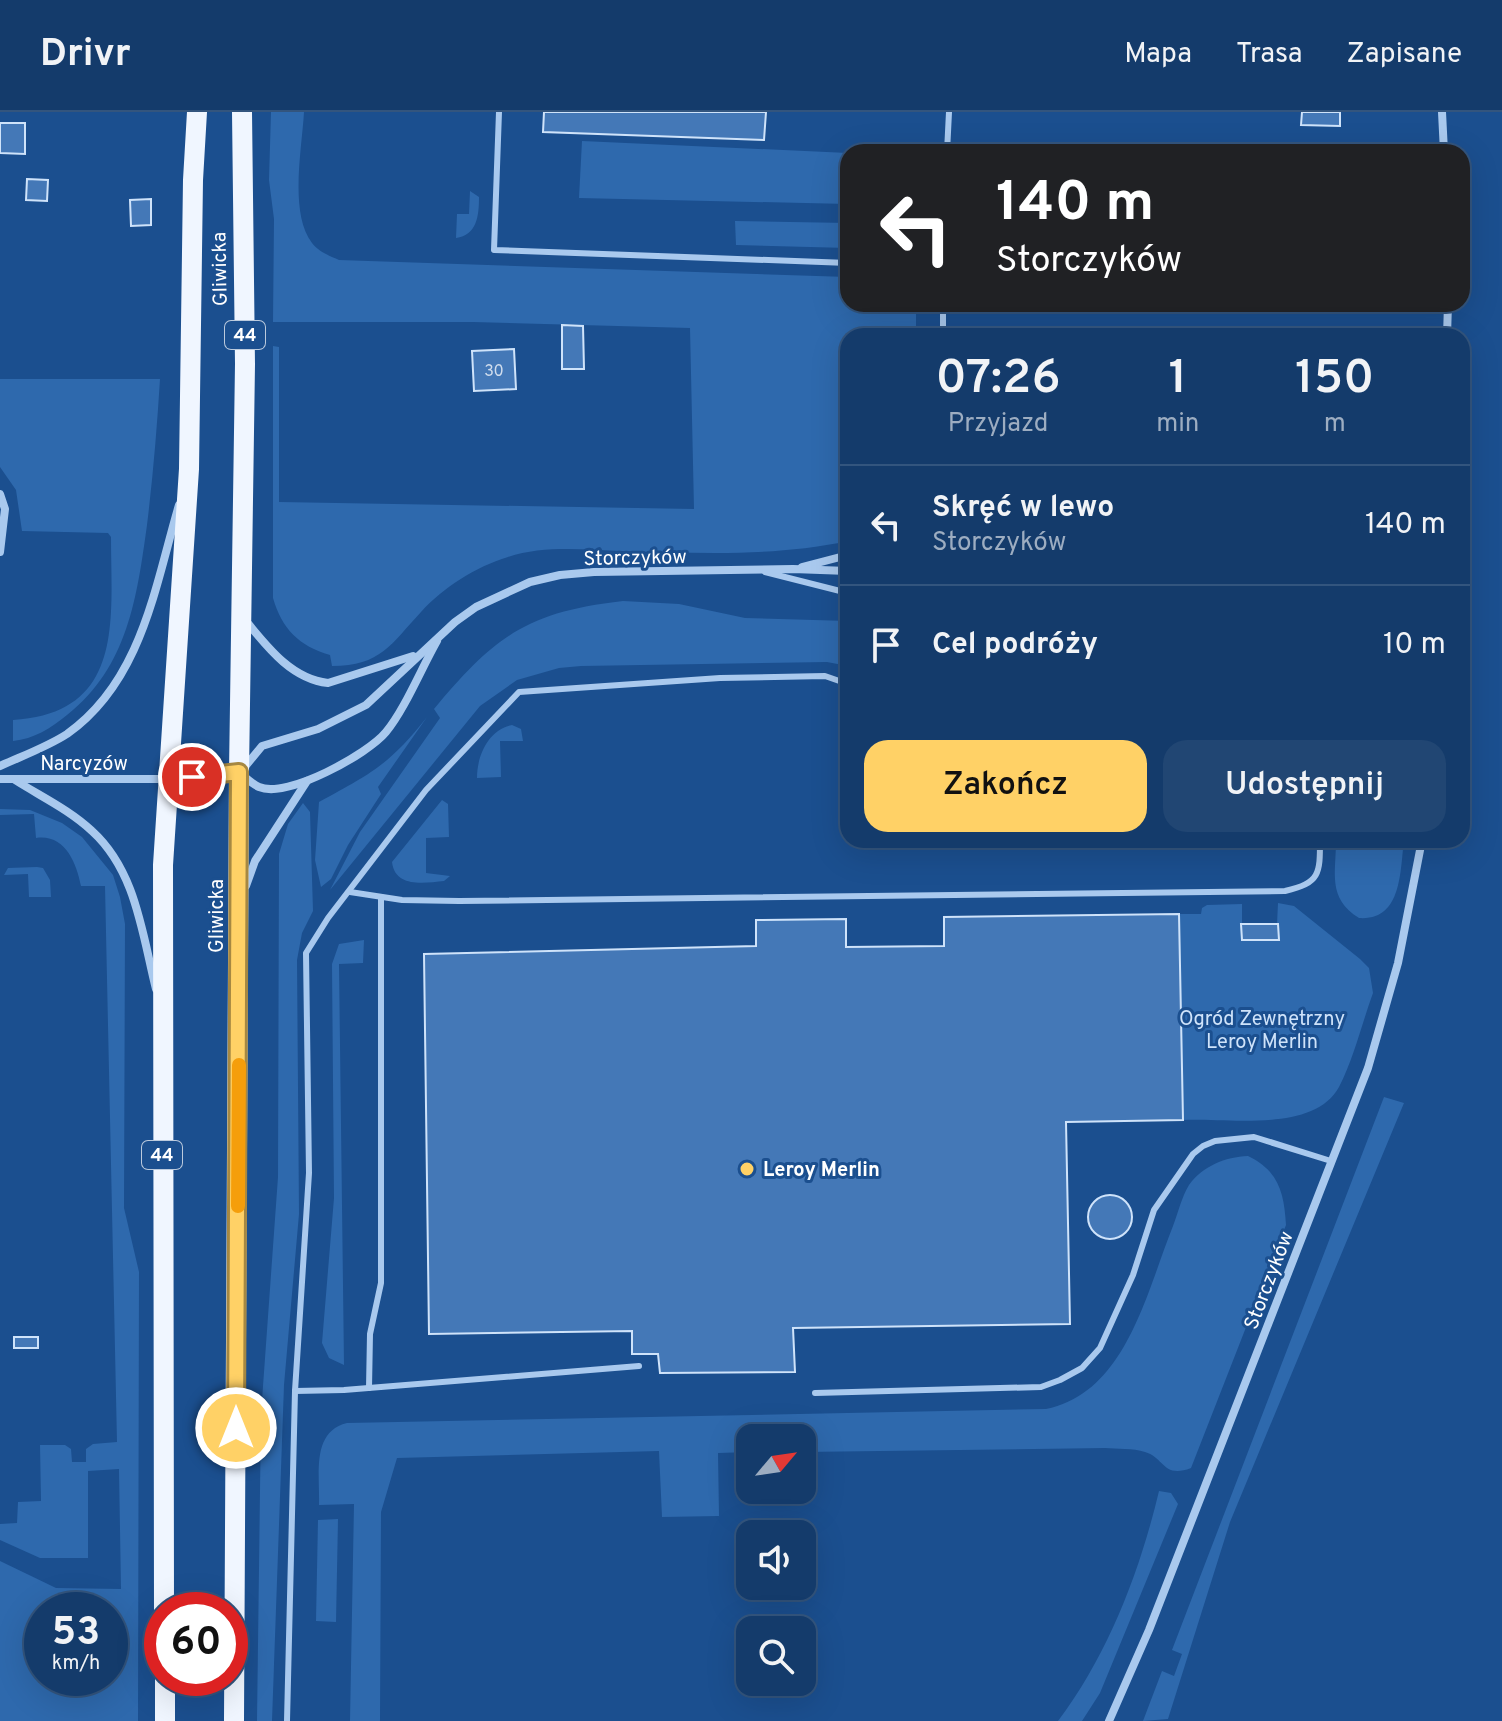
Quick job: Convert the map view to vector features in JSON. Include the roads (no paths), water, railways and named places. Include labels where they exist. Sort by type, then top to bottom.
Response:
[{"type":"main road","name":"Gliwicka","points":[[164,1592],[163,865],[189,469],[193,180],[197,112]]},
{"type":"main road","name":"Gliwicka","points":[[234,1721],[241,899],[239,772],[245,364],[242,112]]},
{"type":"main road","points":[[165,1696],[165,1721]]},
{"type":"street","points":[[1442,112],[1444,144]]},
{"type":"street","points":[[0,766],[67,734],[101,704],[122,675],[142,628],[189,469]]},
{"type":"street","points":[[0,494],[5,509],[0,552]]},
{"type":"street","points":[[793,569],[840,557]]},
{"type":"street","name":"Storczyków","points":[[440,636],[386,733],[336,768],[279,788],[261,788],[239,772],[262,746],[318,729],[366,705],[440,636],[476,607],[502,593],[560,575],[793,569],[840,571]]},
{"type":"street","name":"Storczyków","points":[[243,617],[275,655],[294,671],[319,682],[328,683],[417,655]]},
{"type":"street","points":[[168,779],[239,772]]},
{"type":"street","name":"Narcyzów","points":[[0,779],[168,779]]},
{"type":"street","points":[[14,779],[91,830],[113,854],[130,887],[162,1016]]},
{"type":"street","points":[[241,899],[255,861],[308,780]]},
{"type":"street","name":"Storczyków","points":[[1109,1721],[1149,1630],[1368,1068],[1398,963],[1420,848]]},
{"type":"lane","points":[[499,112],[494,250],[840,263]]},
{"type":"lane","points":[[947,144],[949,112]]},
{"type":"lane","points":[[762,571],[840,591]]},
{"type":"lane","points":[[287,1721],[295,1391],[309,1173],[306,953],[328,918],[426,790],[519,692],[720,678],[825,676],[840,681]]},
{"type":"lane","points":[[350,892],[416,900],[542,901],[1285,891],[1309,885],[1317,876],[1319,848]]},
{"type":"lane","points":[[369,1388],[370,1334],[381,1283],[381,897]]},
{"type":"lane","points":[[815,1393],[1041,1387],[1060,1380],[1082,1368],[1100,1348],[1133,1275],[1154,1210],[1193,1154],[1215,1141],[1254,1137],[1331,1161]]},
{"type":"lane","points":[[295,1391],[639,1366]]},
{"type":"place","name":"Leroy Merlin","points":[[747,1169]]},
{"type":"park label","name":"Ogród Zewnętrzny Leroy Merlin","points":[[1262,1030]]}]
